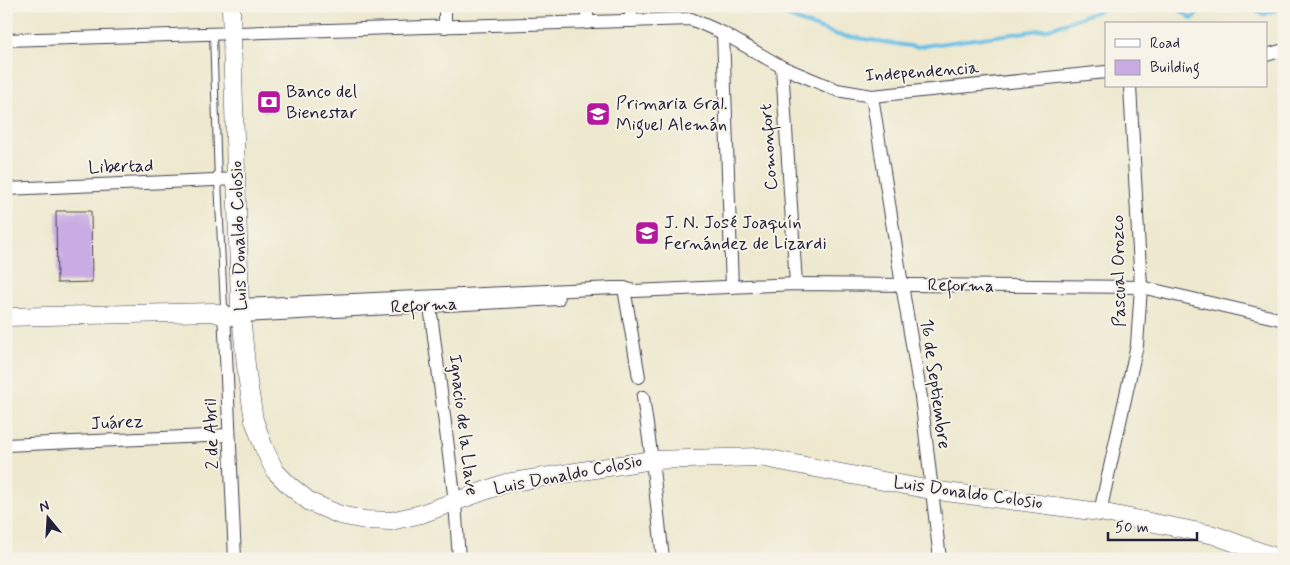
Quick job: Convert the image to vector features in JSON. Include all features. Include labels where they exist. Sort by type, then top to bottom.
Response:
[{"type":"main road","name":"Luis Donaldo Colosio","points":[[231,6],[237,179],[229,311],[247,375],[254,420],[264,448],[275,471],[310,502],[340,515],[364,520],[392,521],[422,514],[506,483],[652,460],[760,457],[931,490],[1100,512],[1214,535],[1280,559]]},
{"type":"main road","name":"Reforma","points":[[6,317],[229,311]]},
{"type":"street","points":[[444,6],[446,27]]},
{"type":"street","points":[[586,23],[587,6]]},
{"type":"street","points":[[631,6],[631,21]]},
{"type":"street","name":"Independencia","points":[[6,40],[691,19],[723,33],[782,67],[837,90],[872,96],[1105,72]]},
{"type":"street","points":[[723,33],[732,287]]},
{"type":"street","points":[[1268,54],[1284,50]]},
{"type":"street","name":"Comonfort","points":[[782,67],[796,284]]},
{"type":"street","name":"Pascual Orozco","points":[[1100,512],[1137,345],[1140,287],[1130,88]]},
{"type":"street","name":"16 de Septiembre","points":[[872,96],[921,397],[940,559]]},
{"type":"street","name":"Libertad","points":[[6,189],[237,179]]},
{"type":"street","name":"Reforma","points":[[229,311],[796,284],[1140,287],[1284,320]]},
{"type":"street","points":[[628,292],[639,377]]},
{"type":"street","name":"Ignacio de la Llave","points":[[429,301],[455,502],[459,559]]},
{"type":"street","name":"2 de Abril","points":[[229,311],[229,435],[235,559]]},
{"type":"street","points":[[643,397],[663,559]]},
{"type":"street","name":"Juárez","points":[[6,445],[229,435]]},
{"type":"lane","name":"Luis Donaldo Colosio","points":[[213,34],[218,180],[229,311]]},
{"type":"building","name":"Banco del Bienestar","points":[[274,92],[275,111],[263,112],[262,93]]},
{"type":"building","points":[[56,211],[91,211],[92,282],[57,283]]},
{"type":"waterway","points":[[770,6],[793,19],[838,35],[916,47],[1048,29],[1112,6]]},
{"type":"waterway","points":[[1174,6],[1192,19],[1205,6]]},
{"type":"waterway","points":[[1251,6],[1263,15],[1281,8],[1281,6]]},
{"type":"place","name":"Banco del Bienestar","points":[[269,102]]},
{"type":"place","name":"Primaria Gral. Miguel Alemán","points":[[598,114]]},
{"type":"place","name":"J. N. José Joaquín Fernández de Lizardi","points":[[647,233]]}]
